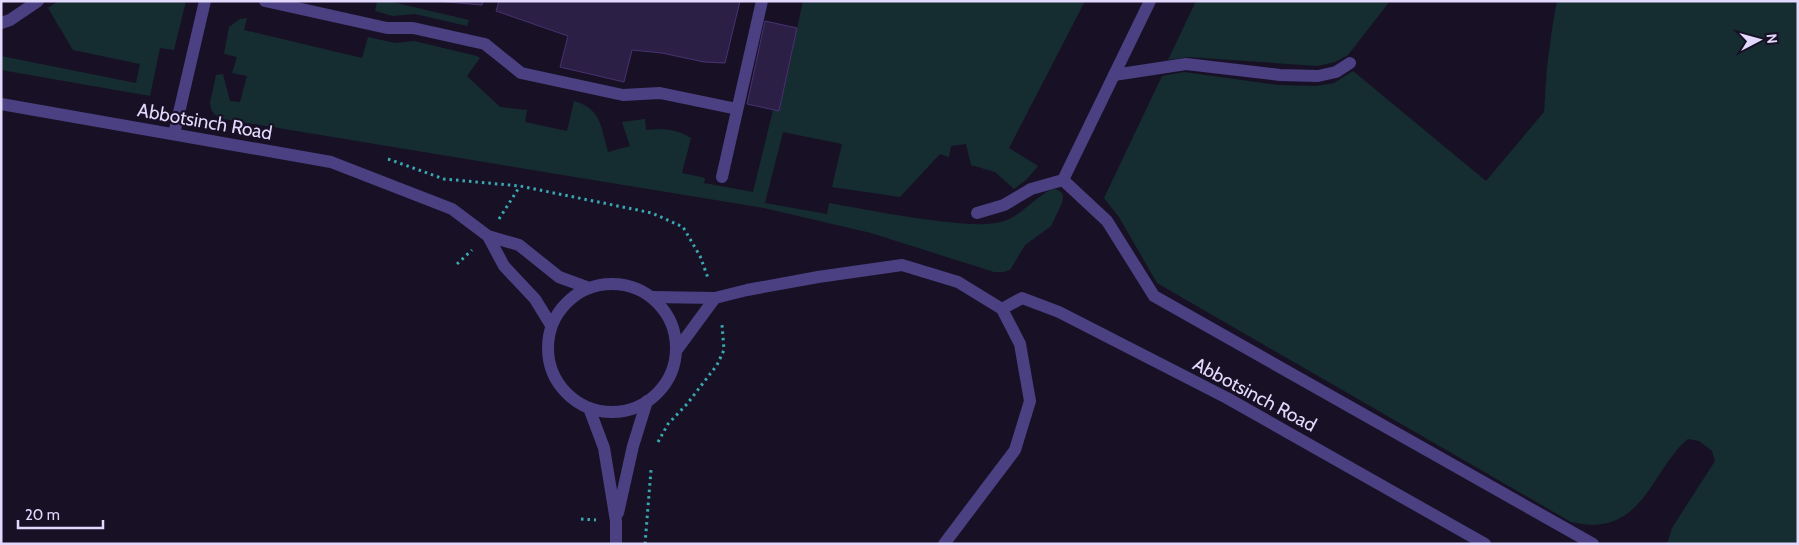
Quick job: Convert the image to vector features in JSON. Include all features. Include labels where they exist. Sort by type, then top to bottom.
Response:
[{"type":"street","points":[[1,23],[10,20],[38,1]]},
{"type":"street","points":[[174,134],[205,1]]},
{"type":"street","points":[[265,1],[387,28],[413,28],[486,44],[521,73],[622,95],[660,93],[737,109]]},
{"type":"street","points":[[722,176],[762,1]]},
{"type":"street","points":[[977,213],[1004,205],[1031,189],[1063,180],[1150,1]]},
{"type":"street","points":[[1114,76],[1186,64],[1280,75],[1318,76],[1336,72],[1350,63]]},
{"type":"street","name":"Abbotsinch Road","points":[[1,104],[331,162],[452,209],[488,236]]},
{"type":"street","points":[[1063,180],[1107,221],[1154,296],[1593,544]]},
{"type":"street","points":[[488,236],[519,246],[559,276],[589,288]]},
{"type":"street","points":[[488,236],[504,266],[535,299],[551,325]]},
{"type":"street","points":[[653,297],[715,298],[818,277],[902,265],[958,282],[1002,309],[1020,344],[1030,401],[1015,450],[944,544]]},
{"type":"street","points":[[615,283],[635,287],[653,297],[666,312],[674,331],[676,351],[672,370],[662,388],[647,402],[628,410],[609,412],[589,408],[571,398],[558,382],[550,364],[547,344],[551,325],[570,298],[589,288],[615,283]]},
{"type":"street","points":[[676,351],[715,298]]},
{"type":"street","name":"Abbotsinch Road","points":[[1002,309],[1022,298],[1059,312],[1227,398],[1484,544]]},
{"type":"street","points":[[616,521],[633,446],[647,402]]},
{"type":"street","points":[[589,408],[604,448],[616,521],[616,544]]},
{"type":"path","points":[[657,444],[668,424],[717,365],[724,350],[723,330],[715,298]]},
{"type":"path","points":[[645,544],[653,461]]},
{"type":"green space","points":[[58,1],[186,1],[174,50],[160,48],[150,96],[1,70],[1,56],[136,83],[140,64],[73,50],[48,8]]},
{"type":"green space","points":[[377,1],[388,1],[469,20],[467,26],[415,14],[393,16],[375,11]]},
{"type":"green space","points":[[803,1],[1085,1],[1009,148],[1038,166],[1027,179],[1014,189],[995,172],[971,165],[966,144],[951,146],[949,157],[940,154],[900,197],[832,187],[842,144],[783,132],[765,203],[827,214],[829,203],[932,220],[988,224],[1009,219],[1045,193],[1056,189],[1062,193],[1063,197],[1051,226],[1025,245],[1010,270],[994,272],[871,233],[764,208],[229,120],[216,115],[210,103],[216,75],[223,74],[230,101],[240,102],[247,76],[232,73],[237,57],[224,54],[229,27],[240,19],[247,18],[244,30],[362,58],[368,37],[395,43],[414,41],[480,58],[467,76],[500,107],[527,110],[525,122],[567,131],[574,101],[590,109],[595,114],[602,127],[608,152],[630,146],[622,122],[645,119],[646,130],[670,130],[691,138],[682,173],[705,178],[704,183],[753,192],[773,110],[779,111]]},
{"type":"green space","points":[[1196,1],[1390,1],[1348,55],[1335,62],[1317,66],[1188,57],[1168,60]]},
{"type":"green space","points":[[1557,1],[1798,1],[1798,544],[1667,544],[1672,528],[1715,461],[1712,451],[1699,441],[1688,439],[1666,464],[1638,504],[1626,514],[1612,522],[1594,525],[1571,522],[1157,283],[1119,217],[1104,198],[1162,76],[1184,72],[1278,85],[1316,86],[1334,83],[1353,71],[1486,181],[1544,112],[1547,67]]},
{"type":"building","points":[[436,1],[483,1],[482,5]]},
{"type":"building","points":[[499,1],[740,1],[725,63],[704,62],[662,53],[632,50],[624,82],[560,67],[568,36],[496,11]]},
{"type":"building","points":[[765,21],[797,28],[779,111],[747,104]]}]
